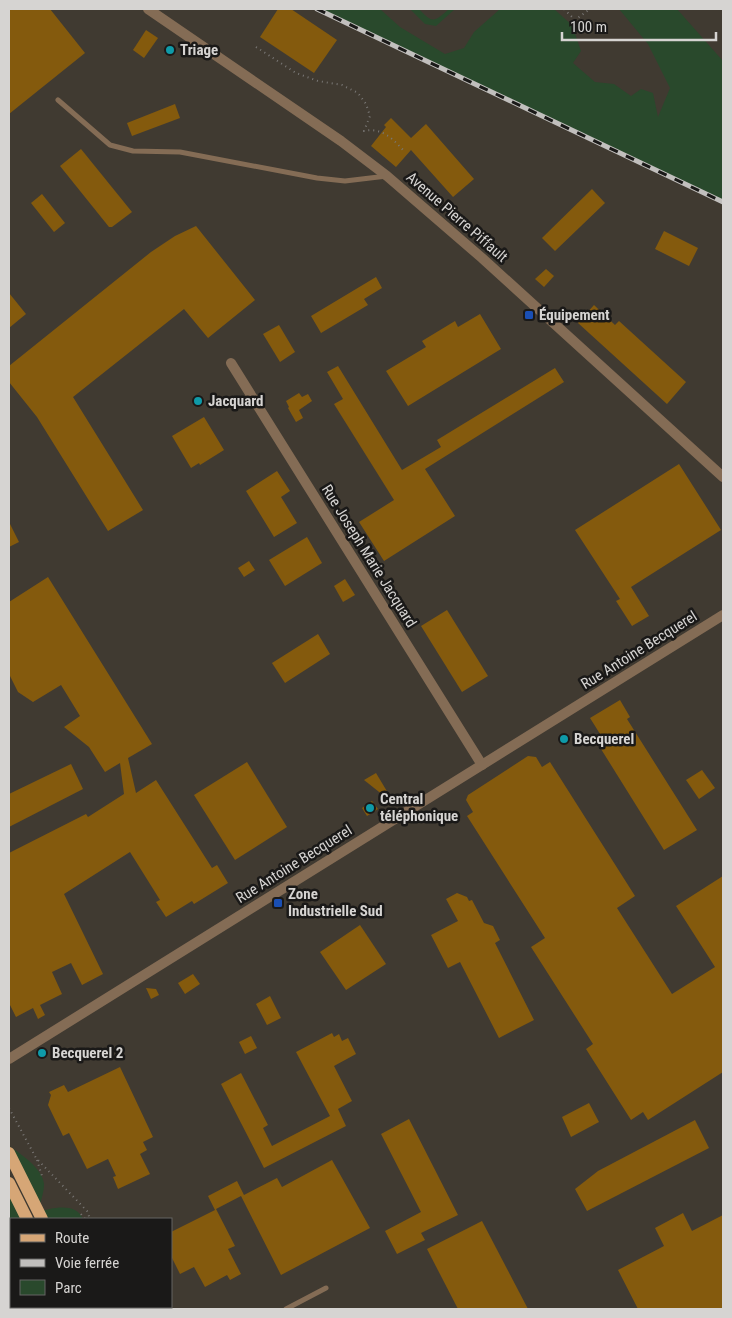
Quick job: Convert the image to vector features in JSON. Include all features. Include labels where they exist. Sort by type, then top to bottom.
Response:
[{"type":"main road","points":[[9,1153],[40,1216]]},
{"type":"main road","points":[[9,1184],[26,1218]]},
{"type":"street","name":"Avenue Pierre Piffault","points":[[148,9],[341,141],[387,176],[478,254],[723,476]]},
{"type":"street","name":"Rue Joseph Marie Jacquard","points":[[231,363],[482,765]]},
{"type":"street","name":"Rue Antoine Becquerel","points":[[9,1058],[723,615]]},
{"type":"lane","points":[[58,100],[110,145],[133,151],[180,152],[317,178],[345,181],[387,176]]},
{"type":"lane","points":[[286,1309],[326,1288]]},
{"type":"path","points":[[564,9],[576,20],[590,9]]},
{"type":"path","points":[[256,47],[296,73],[318,81],[342,84],[358,94],[366,104],[370,116],[364,132],[378,131],[388,134],[404,152]]},
{"type":"path","points":[[9,1108],[36,1158],[42,1176]]},
{"type":"path","points":[[36,1158],[87,1211],[90,1218]]},
{"type":"path","points":[[81,1214],[84,1218]]},
{"type":"shaded area","points":[[9,9],[723,9],[723,1309],[9,1309]]},
{"type":"green space","points":[[317,9],[380,9],[400,27],[445,54],[464,48],[474,32],[500,9],[554,9],[572,25],[581,51],[573,63],[595,82],[614,84],[631,96],[641,89],[653,93],[658,117],[670,88],[648,44],[619,9],[677,9],[723,61],[723,202]]},
{"type":"green space","points":[[410,9],[419,9],[427,17],[434,20],[449,9],[455,9],[436,26],[425,24]]},
{"type":"green space","points":[[9,1146],[30,1162],[43,1178],[43,1194],[38,1211],[9,1153]]},
{"type":"green space","points":[[9,1184],[25,1218],[10,1218],[9,1223]]},
{"type":"green space","points":[[57,1208],[69,1208],[75,1210],[82,1218],[41,1218],[38,1212]]},
{"type":"building","points":[[9,9],[50,9],[85,53],[9,114]]},
{"type":"building","points":[[278,9],[291,9],[337,40],[314,73],[260,37]]},
{"type":"building","points":[[146,30],[158,38],[144,58],[133,50]]},
{"type":"building","points":[[175,104],[180,118],[132,136],[127,123]]},
{"type":"building","points":[[391,118],[411,138],[426,124],[474,179],[453,197],[411,150],[396,167],[371,146],[386,127],[384,125]]},
{"type":"building","points":[[81,149],[132,212],[112,227],[109,227],[60,166]]},
{"type":"building","points":[[592,189],[605,203],[555,251],[542,238]]},
{"type":"building","points":[[42,194],[65,223],[54,232],[31,203]]},
{"type":"building","points":[[196,226],[255,300],[208,338],[184,309],[73,397],[143,510],[108,531],[37,417],[9,382],[9,366],[151,252],[175,236]]},
{"type":"building","points":[[664,231],[698,248],[689,266],[655,249]]},
{"type":"building","points":[[546,269],[554,276],[544,287],[535,279]]},
{"type":"building","points":[[376,277],[382,288],[364,299],[368,305],[321,333],[311,316]]},
{"type":"building","points":[[9,293],[26,314],[9,328]]},
{"type":"building","points":[[594,305],[615,325],[619,321],[686,382],[667,404],[578,323]]},
{"type":"building","points":[[480,314],[501,349],[408,406],[386,371],[426,347],[422,341],[455,321],[458,327]]},
{"type":"building","points":[[279,325],[295,352],[280,362],[263,334]]},
{"type":"building","points":[[338,366],[402,470],[441,447],[437,440],[555,368],[564,382],[425,469],[455,516],[384,561],[359,522],[394,500],[334,404],[343,399],[327,372]]},
{"type":"building","points":[[299,393],[302,397],[308,394],[312,401],[299,410],[303,418],[296,422],[286,401]]},
{"type":"building","points":[[204,417],[224,450],[200,465],[199,463],[191,468],[172,436]]},
{"type":"building","points":[[679,464],[721,530],[631,587],[649,616],[632,626],[616,601],[620,599],[575,530]]},
{"type":"building","points":[[277,471],[290,491],[281,497],[297,523],[274,537],[246,491]]},
{"type":"building","points":[[9,522],[19,542],[9,547]]},
{"type":"building","points":[[307,537],[322,563],[285,586],[269,560]]},
{"type":"building","points":[[249,561],[255,570],[244,577],[238,568]]},
{"type":"building","points":[[48,577],[152,744],[128,758],[136,793],[156,780],[212,868],[217,865],[228,883],[194,904],[192,901],[166,917],[156,902],[160,900],[130,852],[64,894],[103,974],[82,985],[71,963],[52,972],[62,994],[40,1005],[45,1015],[38,1019],[33,1008],[16,1017],[9,1003],[9,853],[86,814],[88,817],[124,794],[120,763],[105,772],[89,747],[64,727],[80,716],[61,685],[33,702],[18,692],[9,674],[9,602]]},
{"type":"building","points":[[345,579],[355,595],[343,602],[334,586]]},
{"type":"building","points":[[447,610],[488,676],[462,692],[421,626]]},
{"type":"building","points":[[318,634],[330,654],[285,683],[272,663]]},
{"type":"building","points":[[620,700],[630,717],[627,719],[697,830],[664,850],[601,749],[607,745],[590,718]]},
{"type":"building","points":[[528,756],[536,757],[542,767],[550,762],[635,896],[617,908],[672,994],[715,967],[676,906],[723,876],[723,1072],[648,1120],[643,1112],[631,1120],[586,1049],[593,1044],[531,947],[545,938],[467,816],[473,812],[466,800],[468,795]]},
{"type":"building","points":[[247,762],[287,827],[235,860],[194,795]]},
{"type":"building","points":[[71,764],[83,789],[9,827],[9,794]]},
{"type":"building","points":[[702,770],[715,788],[699,799],[686,780]]},
{"type":"building","points":[[376,773],[394,803],[364,780]]},
{"type":"building","name":"Central téléphonique","points":[[372,801],[378,809],[367,816],[362,808]]},
{"type":"building","points":[[457,893],[467,897],[469,901],[472,900],[484,923],[493,926],[500,940],[495,943],[534,1020],[499,1038],[460,962],[448,968],[431,935],[458,921],[446,899]]},
{"type":"building","points":[[360,925],[386,964],[346,990],[320,952]]},
{"type":"building","points":[[193,974],[200,984],[185,994],[178,983]]},
{"type":"building","points":[[146,988],[156,989],[159,995],[151,999]]},
{"type":"building","points":[[270,996],[281,1018],[267,1025],[256,1004]]},
{"type":"building","points":[[332,1033],[334,1037],[339,1034],[342,1041],[348,1038],[356,1054],[334,1066],[352,1101],[338,1109],[346,1126],[264,1168],[221,1084],[241,1073],[268,1125],[263,1128],[272,1146],[330,1116],[296,1052]]},
{"type":"building","points":[[251,1036],[257,1048],[245,1054],[239,1042]]},
{"type":"building","points":[[120,1067],[153,1137],[143,1142],[147,1150],[140,1154],[150,1174],[118,1189],[113,1177],[116,1176],[108,1159],[87,1169],[69,1133],[63,1136],[48,1105],[51,1095],[49,1092],[64,1085],[68,1092]]},
{"type":"building","points":[[589,1103],[599,1122],[571,1137],[562,1117]]},
{"type":"building","points":[[409,1119],[458,1215],[421,1233],[425,1240],[397,1254],[385,1231],[421,1212],[381,1134]]},
{"type":"building","points":[[695,1120],[709,1148],[587,1211],[575,1189],[598,1171]]},
{"type":"building","points":[[332,1160],[370,1228],[281,1275],[241,1196],[216,1209],[235,1246],[228,1249],[241,1274],[230,1280],[227,1275],[205,1287],[194,1267],[180,1274],[172,1258],[172,1232],[215,1210],[208,1196],[237,1181],[244,1195],[277,1178],[282,1187]]},
{"type":"building","points":[[683,1213],[692,1231],[723,1215],[723,1309],[638,1309],[618,1270],[664,1246],[655,1228]]},
{"type":"building","points":[[482,1221],[528,1309],[458,1309],[427,1249]]},
{"type":"railway","points":[[317,9],[723,202]]},
{"type":"place","name":"Triage","points":[[170,50]]},
{"type":"place","name":"Équipement","points":[[529,315]]},
{"type":"place","name":"Jacquard","points":[[198,401]]},
{"type":"place","name":"Becquerel","points":[[564,739]]},
{"type":"place","name":"Central téléphonique","points":[[370,808]]},
{"type":"place","name":"Zone Industrielle Sud","points":[[278,903]]},
{"type":"place","name":"Becquerel 2","points":[[42,1053]]}]
